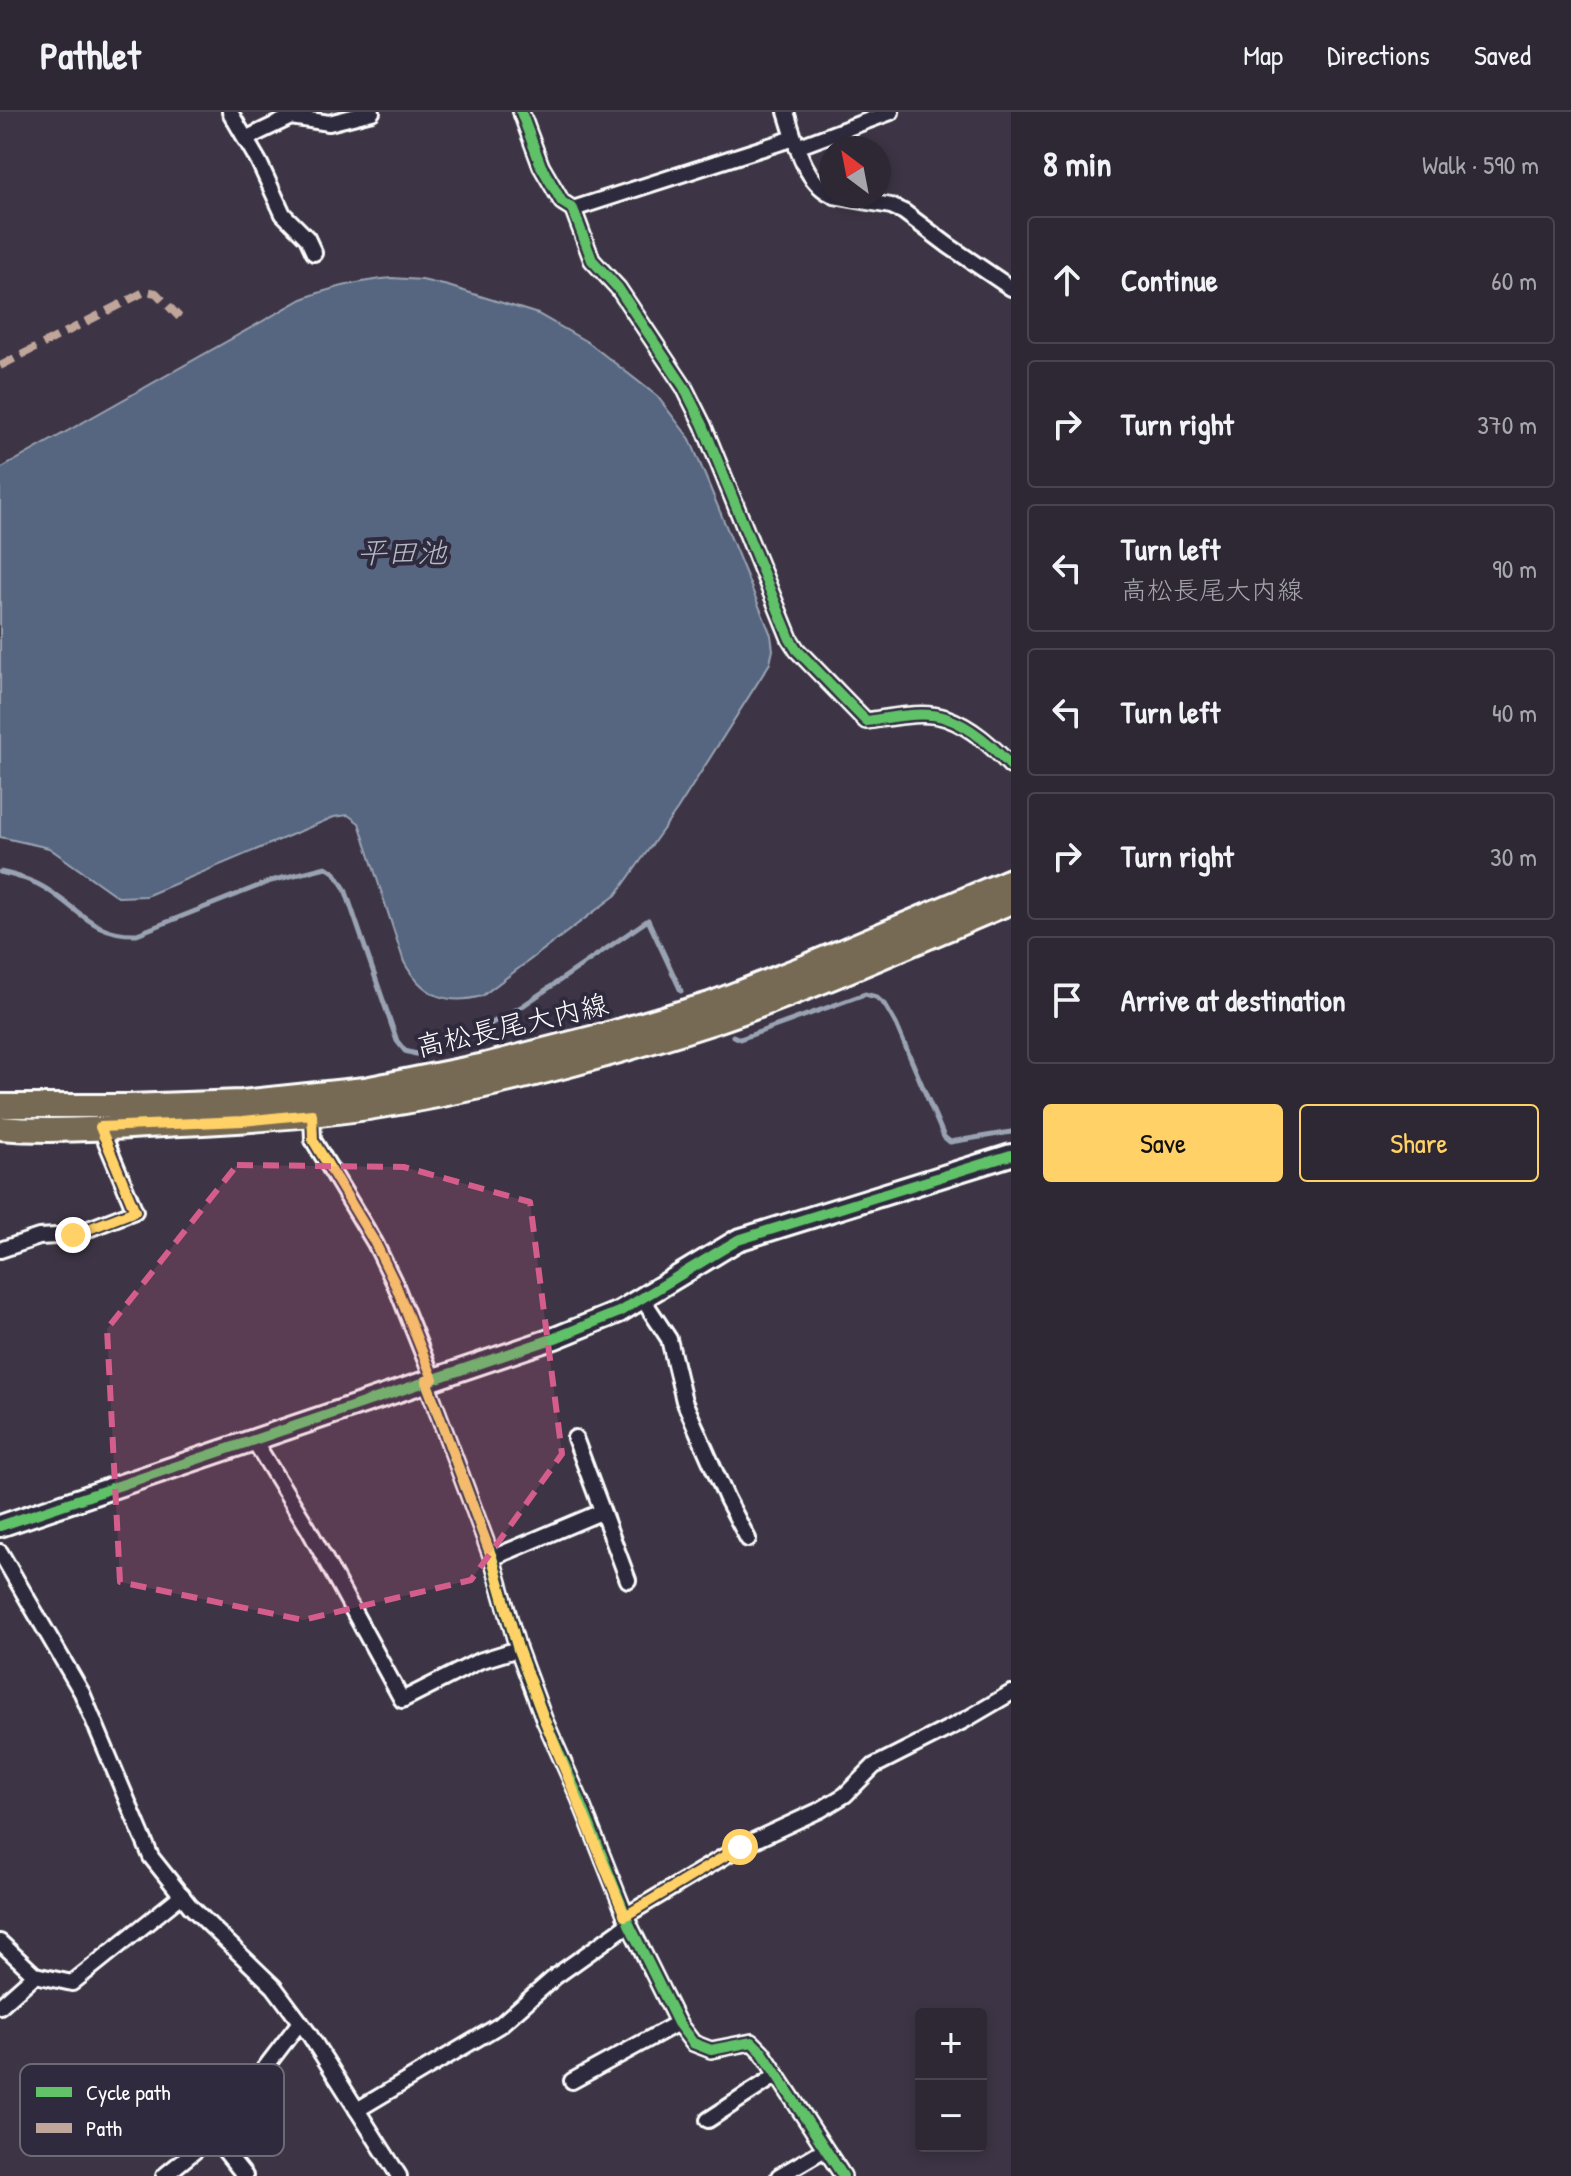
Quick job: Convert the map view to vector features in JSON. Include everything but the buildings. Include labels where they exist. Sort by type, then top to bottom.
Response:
[{"type":"main road","name":"高松長尾大内線","points":[[0,1106],[242,1102],[365,1089],[485,1065],[710,1004],[1011,880]]},
{"type":"main road","name":"高松長尾大内線","points":[[0,1128],[243,1121],[369,1108],[491,1083],[620,1051],[717,1021],[1011,902]]},
{"type":"street","points":[[230,112],[283,214],[307,238],[314,253]]},
{"type":"street","points":[[245,139],[291,117],[329,123],[372,112]]},
{"type":"street","points":[[521,112],[541,166],[562,202],[573,209],[592,260],[618,288],[684,387],[703,425],[797,650],[866,721],[913,716],[946,718],[988,741],[1011,766]]},
{"type":"street","points":[[786,112],[796,142],[819,185]]},
{"type":"street","points":[[573,209],[891,112]]},
{"type":"street","points":[[891,206],[1011,288]]},
{"type":"street","points":[[312,1114],[313,1140],[375,1243],[396,1286],[492,1558],[518,1649],[544,1719],[627,1920],[678,2023],[693,2043],[711,2050],[752,2042],[843,2176]]},
{"type":"street","points":[[0,1250],[39,1237],[73,1235],[135,1211],[100,1127]]},
{"type":"street","points":[[0,1526],[555,1338],[619,1312],[738,1240],[1011,1155]]},
{"type":"street","points":[[642,1298],[669,1339],[684,1401],[748,1539]]},
{"type":"street","points":[[575,1438],[628,1580]]},
{"type":"street","points":[[253,1439],[308,1528],[402,1700],[479,1661],[518,1649]]},
{"type":"street","points":[[492,1558],[601,1512]]},
{"type":"street","points":[[0,1552],[82,1693],[151,1857],[182,1895],[274,1987],[399,2176]]},
{"type":"street","points":[[357,2110],[500,2025],[627,1920],[740,1847],[820,1810],[845,1795],[874,1766],[1011,1693]]},
{"type":"street","points":[[0,1942],[35,1975],[72,1983],[182,1895]]},
{"type":"street","points":[[0,2006],[35,1975]]},
{"type":"street","points":[[268,2064],[300,2022]]},
{"type":"street","points":[[572,2081],[678,2023]]},
{"type":"street","points":[[708,2120],[777,2075]]},
{"type":"street","points":[[779,2176],[825,2149]]},
{"type":"street","points":[[164,2176],[188,2156]]},
{"type":"street","points":[[229,2156],[245,2176]]},
{"type":"highlighted area","points":[[237,1165],[404,1167],[530,1202],[562,1454],[471,1580],[303,1620],[120,1582],[107,1329]]},
{"type":"water","name":"平田池","points":[[392,278],[448,286],[538,314],[589,343],[657,396],[690,439],[771,635],[773,650],[770,663],[677,810],[616,895],[482,996],[469,999],[457,1000],[436,995],[411,973],[404,962],[359,823],[348,815],[334,817],[146,896],[118,897],[49,848],[0,837],[0,469],[302,299],[346,285]]},
{"type":"waterway","points":[[0,872],[42,887],[99,926],[137,934],[271,881],[326,867],[335,873],[345,889],[397,1041],[405,1051],[416,1054],[461,1040],[521,1007],[648,920],[681,991]]},
{"type":"waterway","points":[[733,1036],[740,1039],[865,994],[876,997],[885,1005],[896,1024],[944,1137],[950,1142],[1011,1132]]},
{"type":"marked path","points":[[0,366],[146,291],[156,293],[184,322]]},
{"type":"cycle path","points":[[521,112],[541,166],[562,202],[573,209],[592,260],[618,288],[684,387],[703,425],[797,650],[866,721],[916,715],[946,718],[973,732],[1011,766]]},
{"type":"cycle path","points":[[0,1526],[555,1338],[619,1312],[738,1240],[1011,1155]]},
{"type":"cycle path","points":[[426,1381],[492,1558],[518,1649],[544,1719],[629,1924],[678,2023],[693,2043],[711,2050],[752,2042],[762,2052],[843,2176]]},
{"type":"route","points":[[73,1235],[135,1211],[100,1127],[243,1121],[312,1114],[313,1140],[375,1243],[396,1286],[433,1379],[426,1381],[492,1558],[518,1649],[625,1916],[740,1847]]}]
